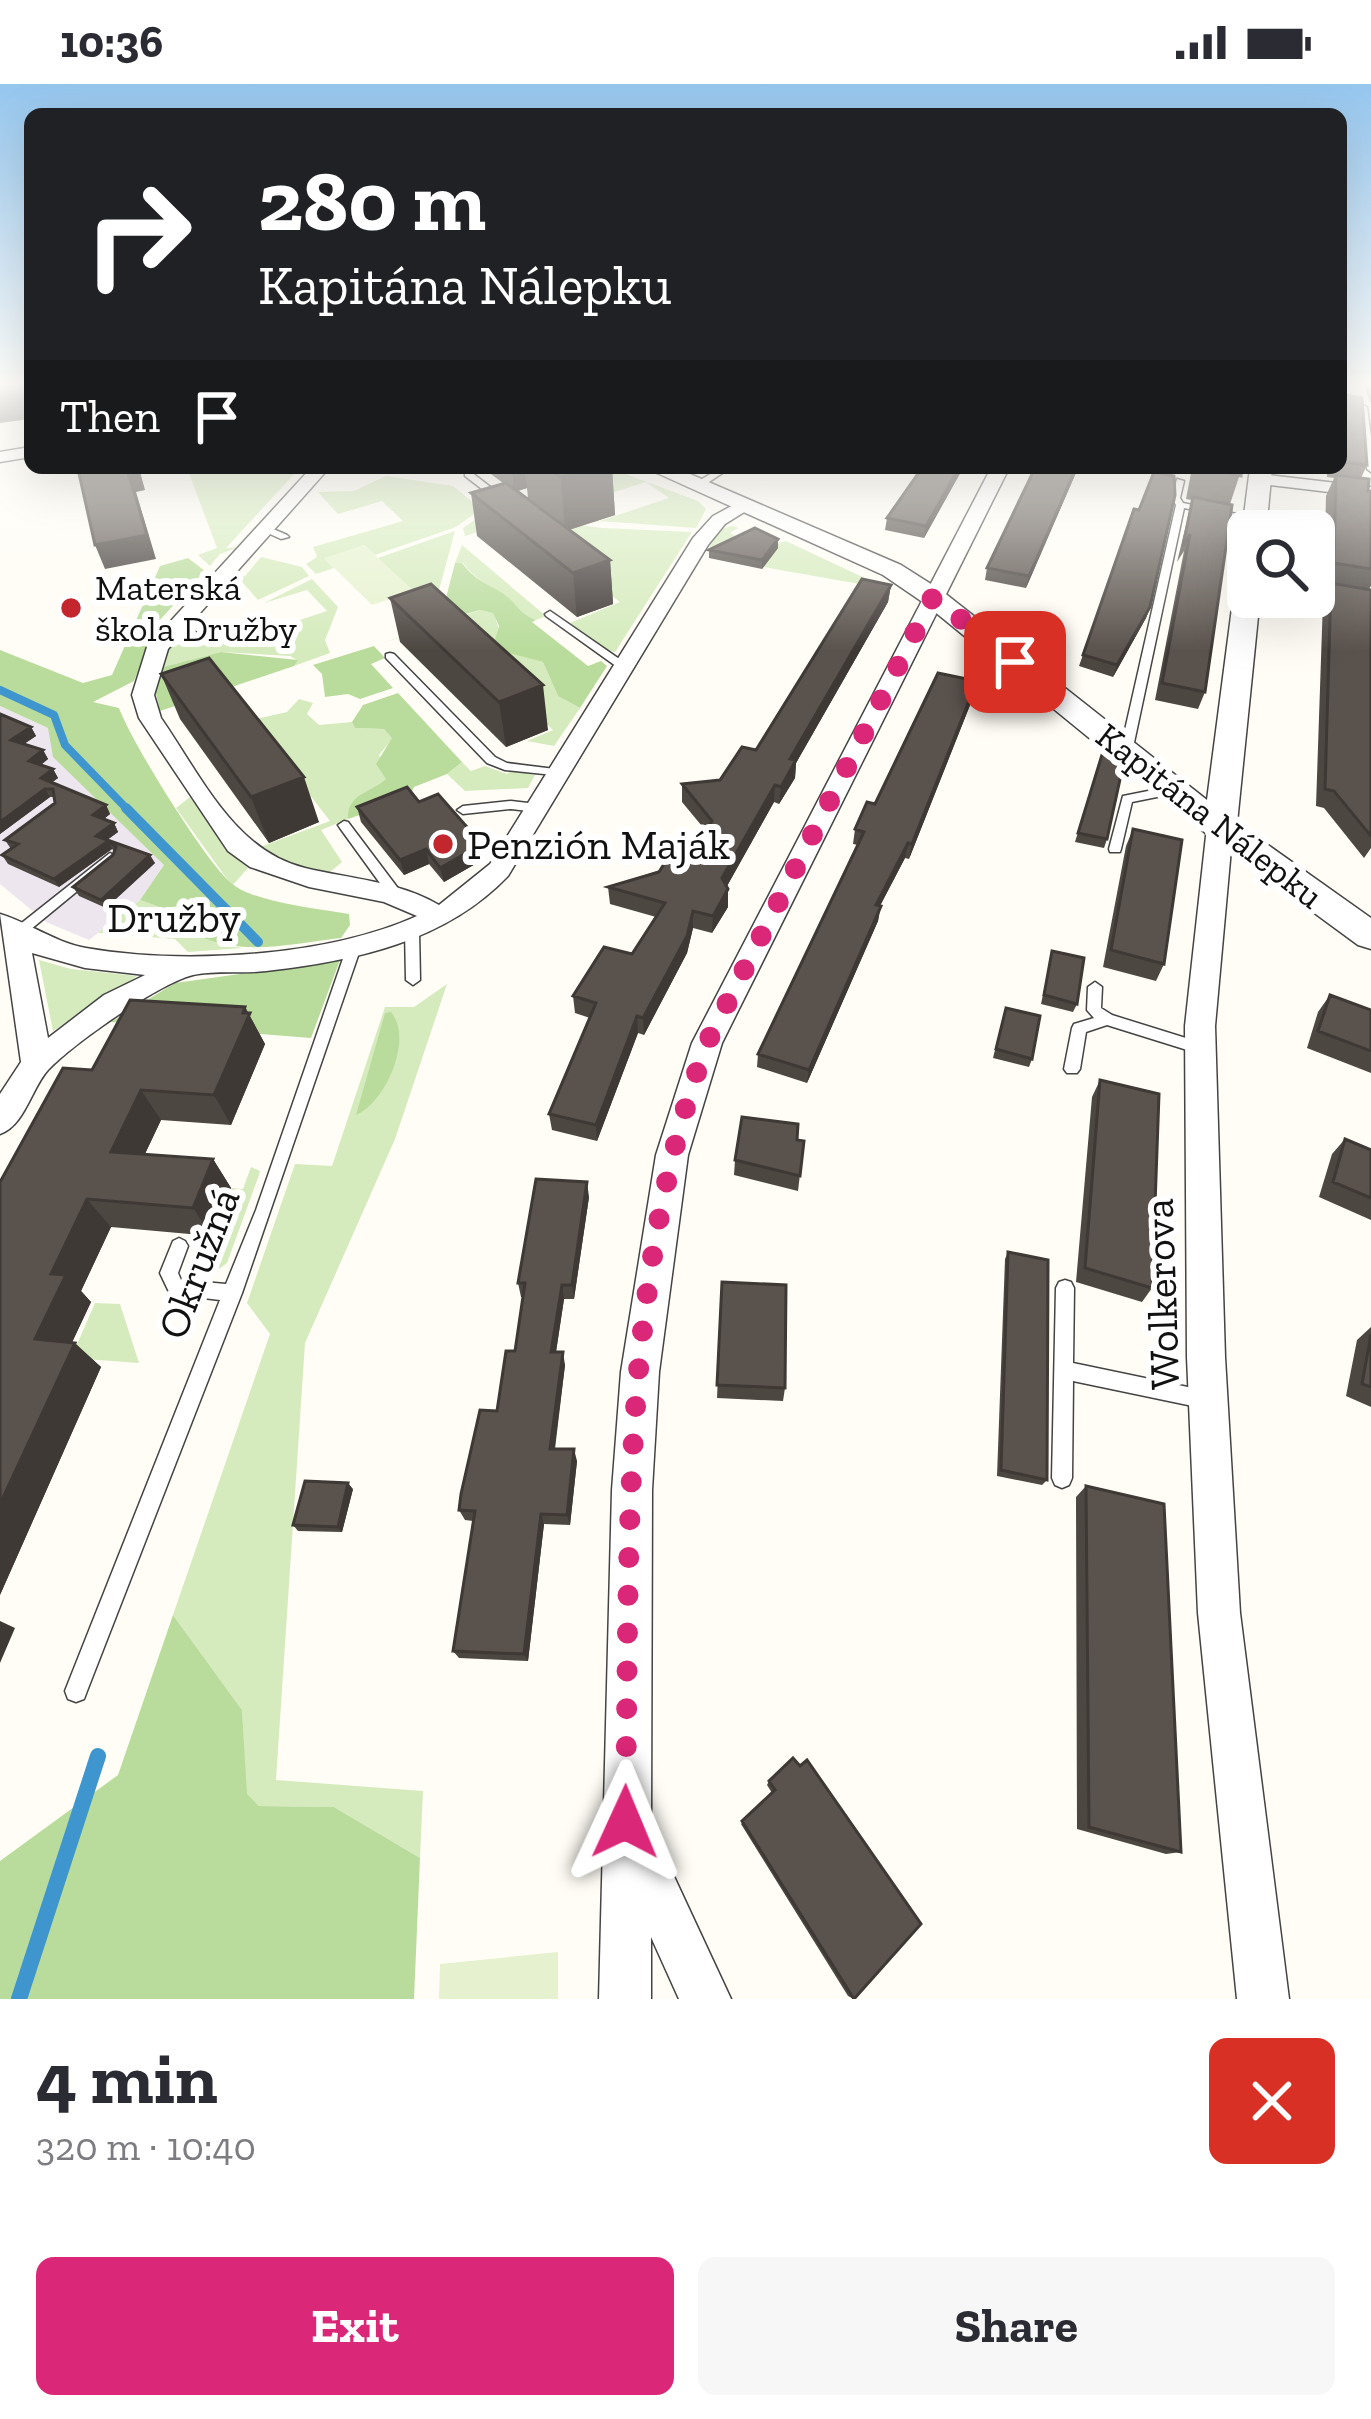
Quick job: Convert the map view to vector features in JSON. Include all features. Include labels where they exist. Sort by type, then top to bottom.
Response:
[{"type":"street","points":[[316,474],[274,532],[187,631],[148,667],[143,695],[149,718],[237,845],[252,859],[291,873],[395,894],[439,917]]},
{"type":"street","points":[[670,474],[745,506]]},
{"type":"street","points":[[625,1999],[632,1490],[640,1372],[672,1155],[707,1043],[997,474]]},
{"type":"street","points":[[1257,510],[1261,474],[1371,492]]},
{"type":"street","points":[[354,947],[412,930],[482,889],[700,542],[718,520],[745,506]]},
{"type":"street","name":"Kapitána Nálepku","points":[[745,506],[892,570],[933,597],[1220,827],[1371,937]]},
{"type":"street","name":"Wolkerova","points":[[1244,618],[1200,1048],[1219,1613],[1264,1999]]},
{"type":"street","points":[[7,929],[36,1063]]},
{"type":"street","name":"Družby","points":[[7,929],[77,957],[193,964],[247,962],[354,947]]},
{"type":"street","points":[[0,1121],[36,1063],[114,1003],[193,964]]},
{"type":"street","points":[[625,1822],[705,1999]]},
{"type":"lane","points":[[468,474],[505,502],[518,498]]},
{"type":"lane","points":[[697,486],[716,474]]},
{"type":"lane","points":[[1126,752],[1180,506],[1176,498],[1180,482]]},
{"type":"lane","points":[[1180,506],[1227,518]]},
{"type":"lane","points":[[1335,594],[1371,600]]},
{"type":"lane","points":[[550,614],[624,667]]},
{"type":"lane","points":[[390,656],[497,764],[559,773]]},
{"type":"lane","points":[[1115,849],[1126,799],[1174,790]]},
{"type":"lane","points":[[464,810],[511,805],[537,808]]},
{"type":"lane","points":[[344,825],[395,894]]},
{"type":"lane","points":[[7,929],[110,857]]},
{"type":"lane","points":[[412,930],[412,980]]},
{"type":"lane","name":"Okružná","points":[[76,1690],[232,1293],[354,947]]},
{"type":"lane","points":[[1095,987],[1094,1010],[1107,1019],[1200,1048]]},
{"type":"lane","points":[[1072,1069],[1079,1028],[1107,1019]]},
{"type":"lane","points":[[179,1246],[169,1282],[176,1288],[232,1293]]},
{"type":"lane","points":[[1062,1478],[1066,1288]]},
{"type":"lane","points":[[1064,1370],[1210,1401]]},
{"type":"shaded area","points":[[0,706],[48,728],[112,810],[164,865],[140,900],[89,940],[46,922],[0,884]]},
{"type":"green space","points":[[189,474],[294,474],[226,548],[240,547],[220,554],[210,566],[198,555],[217,548]]},
{"type":"green space","points":[[625,474],[698,501],[706,509],[696,528],[600,521],[669,498],[646,482],[611,493],[593,480]]},
{"type":"green space","points":[[386,476],[453,486],[481,509],[456,527],[375,555],[364,545],[325,559],[334,568],[316,574],[306,564],[317,557],[313,547],[403,521],[382,501],[338,514],[318,492],[354,491]]},
{"type":"green space","points":[[485,513],[602,528],[692,532],[615,652],[605,650],[570,623],[620,602],[513,521],[465,536],[463,528]]},
{"type":"green space","points":[[738,528],[730,533],[762,549],[786,541],[888,589],[763,567],[765,562],[707,551],[721,529]]},
{"type":"green space","points":[[455,531],[436,601],[399,596],[378,558]]},
{"type":"green space","points":[[364,545],[414,591],[372,605],[324,558]]},
{"type":"green space","points":[[462,545],[546,616],[536,620],[519,613],[463,563],[455,563]]},
{"type":"green space","points":[[261,557],[302,567],[309,576],[258,600],[236,575],[245,576]]},
{"type":"green space","points":[[188,558],[205,571],[145,636],[160,635],[147,650],[134,681],[93,702],[119,708],[170,800],[231,883],[270,900],[349,914],[350,925],[341,938],[272,947],[220,943],[204,938],[202,914],[189,903],[165,909],[140,900],[164,865],[53,757],[48,728],[0,706],[0,650],[83,683],[112,675],[160,566]]},
{"type":"green space","points":[[455,563],[462,563],[475,577],[506,595],[588,666],[601,661],[607,666],[580,708],[558,696],[543,662],[505,652],[495,640],[499,626],[493,613],[480,610],[440,621]]},
{"type":"green space","points":[[312,579],[338,607],[325,640],[330,653],[294,666],[297,660],[290,656],[221,652],[159,668],[174,640],[196,645],[210,636],[200,624],[205,622],[225,645],[327,611],[307,590],[264,603]]},
{"type":"green space","points":[[480,610],[494,613],[505,651],[543,662],[558,696],[580,708],[554,746],[527,741],[553,730],[442,625],[385,642]]},
{"type":"green space","points":[[374,646],[385,658],[371,664],[393,688],[360,699],[348,694],[325,697],[322,674],[313,665]]},
{"type":"green space","points":[[221,652],[298,660],[294,666],[160,711],[155,690],[159,668]]},
{"type":"green space","points":[[398,693],[462,762],[447,774],[414,787],[409,798],[348,819],[351,804],[386,779],[376,764],[392,738],[384,729],[355,728],[352,722],[363,705]]},
{"type":"green space","points":[[299,699],[313,703],[307,714],[319,725],[352,722],[355,728],[384,729],[393,738],[379,755],[387,779],[356,799],[348,819],[321,830],[342,862],[330,872],[284,864],[252,850],[330,821],[252,720],[287,712]]},
{"type":"green space","points":[[462,762],[471,771],[485,766],[507,774],[511,770],[535,775],[528,788],[465,791],[447,774]]},
{"type":"green space","points":[[190,797],[230,853],[248,868],[232,886],[176,808]]},
{"type":"green space","points":[[140,900],[165,909],[189,903],[202,914],[220,944],[242,948],[188,952],[175,939],[98,933]]},
{"type":"green space","points":[[39,960],[71,969],[137,976],[53,1031]]},
{"type":"green space","points":[[340,960],[311,1038],[111,1022],[175,983]]},
{"type":"green space","points":[[447,984],[395,1139],[305,1343],[276,1780],[423,1791],[420,1858],[334,1807],[259,1806],[246,1794],[242,1710],[173,1615],[270,1334],[247,1303],[295,1164],[332,1166],[385,1007],[414,1007]]},
{"type":"green space","points":[[391,1012],[399,1038],[393,1069],[377,1098],[356,1115],[385,1013]]},
{"type":"green space","points":[[251,1167],[259,1175],[227,1263],[219,1269],[204,1268],[202,1261],[231,1188],[243,1189]]},
{"type":"green space","points":[[95,1303],[120,1304],[139,1363],[71,1358]]},
{"type":"green space","points":[[173,1615],[242,1710],[247,1794],[259,1806],[334,1807],[420,1858],[414,1999],[0,1999],[0,1861],[118,1775]]},
{"type":"green space","points":[[558,1952],[558,1999],[439,1999],[440,1964]]},
{"type":"building","points":[[79,474],[129,474],[147,535],[95,545]]},
{"type":"building","points":[[918,474],[956,474],[926,526],[887,518]]},
{"type":"building","points":[[1032,474],[1073,474],[1029,576],[987,568]]},
{"type":"building","points":[[1153,474],[1174,476],[1175,495],[1150,607],[1117,665],[1083,655],[1134,509],[1139,510]]},
{"type":"building","points":[[1336,475],[1369,479],[1371,569],[1335,563]]},
{"type":"building","points":[[506,483],[610,560],[573,573],[471,493]]},
{"type":"building","points":[[1193,497],[1232,505],[1227,510],[1205,692],[1162,683],[1190,534],[1183,546]]},
{"type":"building","points":[[755,528],[778,539],[762,560],[709,550]]},
{"type":"building","points":[[862,579],[891,585],[790,759],[796,760],[781,787],[775,785],[722,878],[728,889],[713,916],[693,911],[687,936],[643,1018],[637,1016],[596,1125],[549,1114],[596,1003],[573,996],[604,947],[632,954],[665,903],[608,887],[659,872],[669,856],[688,861],[712,821],[682,784],[720,780],[742,747],[756,750]]},
{"type":"building","points":[[431,584],[543,685],[499,702],[390,598]]},
{"type":"building","points":[[1335,584],[1371,590],[1371,836],[1334,791],[1325,789]]},
{"type":"building","points":[[209,658],[304,777],[251,797],[161,674]]},
{"type":"building","points":[[938,673],[977,681],[912,844],[908,843],[876,905],[881,906],[809,1070],[758,1054],[864,832],[855,829],[867,802],[875,804]]},
{"type":"building","points":[[0,714],[31,727],[11,740],[43,750],[29,761],[53,769],[41,778],[106,805],[93,815],[114,823],[96,836],[150,855],[101,900],[73,887],[113,855],[116,847],[108,841],[54,879],[2,855],[18,844],[5,840],[55,803],[53,789],[45,789],[0,822]]},
{"type":"building","points":[[1105,745],[1124,761],[1107,839],[1078,833]]},
{"type":"building","points":[[407,787],[419,802],[438,794],[482,844],[440,868],[426,849],[400,860],[357,807]]},
{"type":"building","points":[[1133,829],[1182,840],[1164,964],[1111,950]]},
{"type":"building","points":[[1052,951],[1084,958],[1077,1004],[1044,995]]},
{"type":"building","points":[[1330,995],[1371,1010],[1371,1051],[1318,1031]]},
{"type":"building","points":[[130,1000],[245,1007],[243,1013],[250,1013],[214,1095],[141,1090],[111,1152],[213,1159],[193,1208],[87,1199],[51,1274],[66,1275],[35,1339],[75,1343],[0,1504],[0,1182],[63,1068],[92,1070]]},
{"type":"building","points":[[1006,1008],[1040,1016],[1032,1059],[996,1049]]},
{"type":"building","points":[[1100,1080],[1159,1094],[1152,1288],[1085,1268]]},
{"type":"building","points":[[742,1117],[798,1124],[797,1140],[804,1141],[800,1176],[735,1160]]},
{"type":"building","points":[[1345,1139],[1371,1150],[1371,1198],[1333,1182]]},
{"type":"building","points":[[536,1179],[587,1182],[572,1285],[562,1285],[551,1352],[563,1352],[550,1449],[574,1449],[567,1515],[541,1514],[524,1654],[453,1651],[475,1511],[459,1510],[461,1494],[480,1410],[497,1411],[506,1351],[515,1351],[525,1283],[518,1283]]},
{"type":"building","points":[[1008,1252],[1048,1260],[1047,1480],[1001,1470]]},
{"type":"building","points":[[722,1282],[786,1285],[785,1388],[717,1385]]},
{"type":"building","points":[[1371,1334],[1371,1387],[1362,1384]]},
{"type":"building","points":[[305,1481],[348,1483],[338,1527],[293,1525]]},
{"type":"building","points":[[1086,1486],[1164,1504],[1181,1852],[1089,1827]]},
{"type":"building","points":[[793,1758],[800,1766],[807,1760],[921,1924],[854,1999],[742,1821],[775,1790],[769,1781]]},
{"type":"waterway","points":[[0,690],[54,715],[65,745],[129,811]]},
{"type":"waterway","points":[[126,808],[258,942]]},
{"type":"waterway","points":[[19,1999],[98,1756]]},
{"type":"place","name":"Materská škola Družby","points":[[71,608]]},
{"type":"place","name":"Penzión Maják","points":[[443,844]]},
{"type":"route","points":[[625,1822],[632,1490],[640,1372],[658,1225],[688,1095],[707,1043],[933,597],[1015,662]]}]
